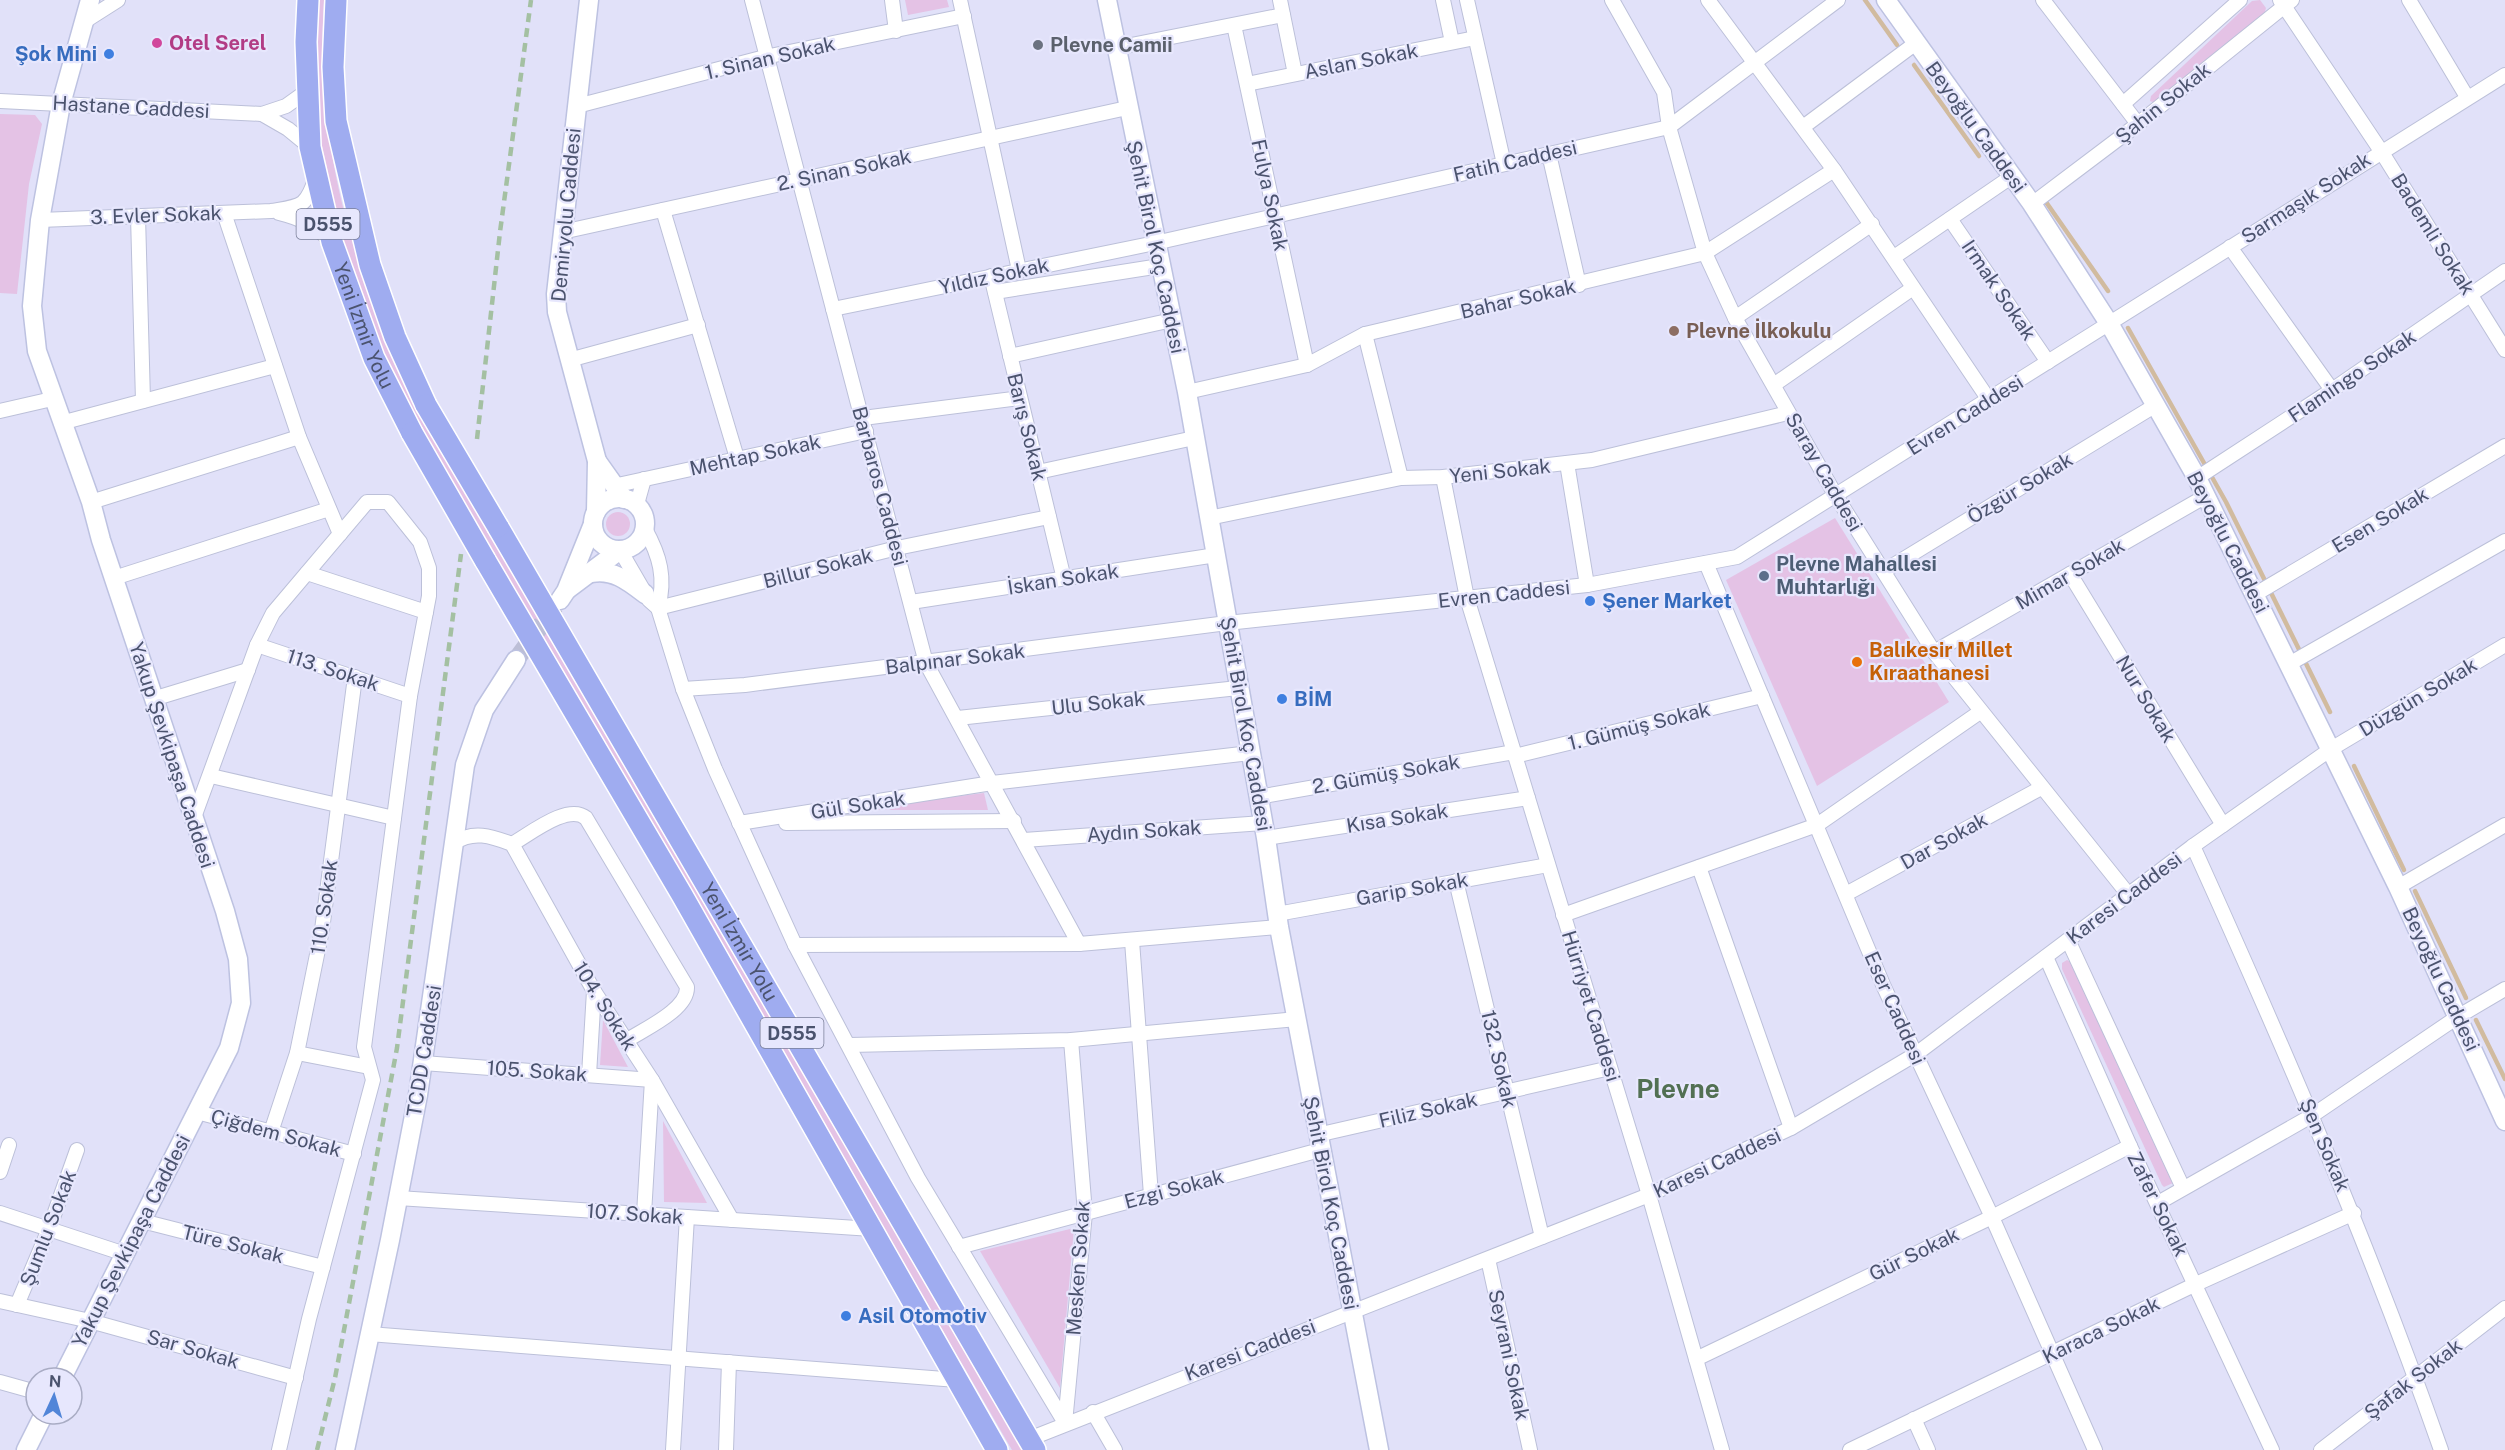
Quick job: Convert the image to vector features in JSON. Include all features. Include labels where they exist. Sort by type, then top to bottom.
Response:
[{"type":"highway","name":"Yeni İzmir Yolu","points":[[309,0],[307,91],[310,147],[332,242],[374,358],[412,433],[484,560],[682,895],[997,1450]]},
{"type":"highway","name":"Yeni İzmir Yolu","points":[[336,0],[333,67],[336,121],[370,265],[395,336],[426,405],[1032,1444]]},
{"type":"main road","name":"Yakup Şevkipaşa Caddesi","points":[[68,1366],[229,1048],[241,1003],[238,959],[225,911],[153,699],[91,502],[52,399],[37,351],[32,306],[40,220],[61,104],[90,0]]},
{"type":"main road","name":"Demiryolu Caddesi","points":[[589,0],[556,294],[557,312],[597,461]]},
{"type":"main road","name":"Şehit Birol Koç Caddesi","points":[[1107,0],[1127,108],[1187,392],[1318,1142],[1379,1450]]},
{"type":"main road","name":"Beyoğlu Caddesi","points":[[1886,0],[2032,204],[2110,325],[2156,405],[2204,472],[2206,496],[2264,589],[2298,659],[2331,749],[2459,1016],[2505,1121]]},
{"type":"main road","points":[[597,461],[645,520],[645,529],[636,544],[620,550],[563,595],[595,518],[611,500],[625,496]]},
{"type":"main road","points":[[597,461],[594,532],[604,545],[620,550]]},
{"type":"main road","points":[[592,573],[603,571],[615,574],[645,594]]},
{"type":"main road","name":"TCDD Caddesi","points":[[345,1450],[398,1198],[423,1063],[459,797],[473,737],[484,710],[516,660]]},
{"type":"main road","points":[[28,1450],[39,1426]]},
{"type":"street","points":[[85,21],[118,0]]},
{"type":"street","name":"Barbaros Caddesi","points":[[752,0],[797,180],[926,663],[958,718],[1079,944]]},
{"type":"street","points":[[892,0],[896,31]]},
{"type":"street","points":[[960,0],[992,138],[1019,270]]},
{"type":"street","points":[[1280,0],[1295,74]]},
{"type":"street","points":[[1443,0],[1452,42]]},
{"type":"street","points":[[1467,0],[1504,164]]},
{"type":"street","name":"Saray Caddesi","points":[[1612,0],[1664,92],[1669,127],[1705,253],[1735,318],[1775,384],[1788,413],[1836,496],[1934,652],[2128,894]]},
{"type":"street","points":[[1708,0],[1872,224],[1989,400]]},
{"type":"street","name":"Fatih Caddesi","points":[[1155,243],[1669,127],[1838,0]]},
{"type":"street","points":[[2044,0],[2138,124]]},
{"type":"street","points":[[2123,104],[2240,0]]},
{"type":"street","points":[[2409,0],[2467,97]]},
{"type":"street","name":"Şahin Sokak","points":[[2032,204],[2138,124],[2285,2]]},
{"type":"street","name":"Bademli Sokak","points":[[2285,2],[2505,350]]},
{"type":"street","points":[[1116,48],[1283,15]]},
{"type":"street","name":"1. Sinan Sokak","points":[[577,106],[765,57],[964,16]]},
{"type":"street","name":"Fulya Sokak","points":[[1234,25],[1307,365]]},
{"type":"street","name":"Aslan Sokak","points":[[1246,84],[1475,38]]},
{"type":"street","points":[[1803,127],[1916,44]]},
{"type":"street","name":"Sarmaşık Sokak","points":[[2110,325],[2381,151],[2505,75]]},
{"type":"street","points":[[262,114],[286,106],[307,91]]},
{"type":"street","name":"Hastane Caddesi","points":[[0,101],[262,114]]},
{"type":"street","name":"2. Sinan Sokak","points":[[562,232],[1127,108]]},
{"type":"street","points":[[262,114],[288,129],[310,147]]},
{"type":"street","points":[[1549,154],[1579,285]]},
{"type":"street","name":"Bahar Sokak","points":[[1187,392],[1307,365],[1365,334],[1579,285],[1705,253],[1834,170]]},
{"type":"street","points":[[271,211],[302,206],[310,197],[317,175]]},
{"type":"street","points":[[1894,256],[2012,177]]},
{"type":"street","points":[[663,210],[737,458]]},
{"type":"street","points":[[271,211],[297,218],[319,229],[332,242]]},
{"type":"street","name":"3. Evler Sokak","points":[[40,220],[271,211]]},
{"type":"street","points":[[224,213],[299,437],[340,534]]},
{"type":"street","points":[[138,216],[143,401]]},
{"type":"street","name":"Irmak Sokak","points":[[1950,219],[2048,362]]},
{"type":"street","points":[[1735,318],[1872,224]]},
{"type":"street","name":"Yıldız Sokak","points":[[833,309],[1155,243]]},
{"type":"street","points":[[2230,247],[2332,390]]},
{"type":"street","name":"Yıldız Sokak","points":[[995,292],[1160,266]]},
{"type":"street","name":"Flamingo Sokak","points":[[2204,472],[2332,390],[2505,271]]},
{"type":"street","name":"Barış Sokak","points":[[991,276],[1064,579]]},
{"type":"street","points":[[1775,384],[1913,288]]},
{"type":"street","points":[[1010,356],[1172,320]]},
{"type":"street","points":[[570,360],[698,325]]},
{"type":"street","name":"Evren Caddesi","points":[[1227,623],[1587,585],[1737,557],[2110,325]]},
{"type":"street","points":[[1365,334],[1401,478]]},
{"type":"street","points":[[61,423],[275,366]]},
{"type":"street","name":"Mehtap Sokak","points":[[625,496],[644,479],[864,425],[1020,398]]},
{"type":"street","points":[[0,411],[52,399]]},
{"type":"street","name":"Özgür Sokak","points":[[1884,572],[2156,405]]},
{"type":"street","name":"Yeni Sokak","points":[[1209,518],[1401,478],[1443,477],[1592,460],[1788,413]]},
{"type":"street","points":[[91,502],[299,437]]},
{"type":"street","points":[[1038,471],[1194,438]]},
{"type":"street","name":"Esen Sokak","points":[[2264,589],[2505,446]]},
{"type":"street","points":[[1567,463],[1587,585]]},
{"type":"street","name":"Hürriyet Caddesi","points":[[1443,477],[1467,598],[1649,1195],[1722,1450]]},
{"type":"street","points":[[625,496],[644,479]]},
{"type":"street","name":"Mimar Sokak","points":[[1934,652],[2206,496]]},
{"type":"street","points":[[193,820],[257,645],[273,612],[367,502],[388,502],[420,542],[429,568],[426,612],[410,696],[364,1047],[373,1080],[323,1267],[279,1450]]},
{"type":"street","points":[[114,578],[329,509]]},
{"type":"street","name":"Billur Sokak","points":[[658,608],[897,548],[1049,517]]},
{"type":"street","points":[[645,529],[661,564],[663,587],[658,608]]},
{"type":"street","points":[[2298,659],[2505,541]]},
{"type":"street","points":[[620,550],[645,594],[658,608],[683,689],[739,823],[795,945],[850,1045],[918,1178],[1065,1424]]},
{"type":"street","name":"İskan Sokak","points":[[911,602],[1216,555]]},
{"type":"street","name":"Eser Caddesi","points":[[1706,563],[1884,987],[1992,1217],[2095,1450]]},
{"type":"street","points":[[307,573],[426,612]]},
{"type":"street","name":"Nur Sokak","points":[[2070,574],[2223,825]]},
{"type":"street","name":"Balpınar Sokak","points":[[683,689],[745,685],[1227,623]]},
{"type":"street","name":"113. Sokak","points":[[257,645],[410,696]]},
{"type":"street","name":"Düzgün Sokak","points":[[2331,749],[2505,645]]},
{"type":"street","points":[[153,699],[248,670]]},
{"type":"street","name":"110. Sokak","points":[[271,1132],[297,1053],[322,930],[355,677]]},
{"type":"street","name":"Ulu Sokak","points":[[958,718],[1238,688]]},
{"type":"street","name":"1. Gümüş Sokak","points":[[1515,754],[1762,696]]},
{"type":"street","points":[[1563,915],[1817,825],[1980,712]]},
{"type":"street","name":"Karesi Caddesi","points":[[1032,1444],[1065,1424],[1093,1412],[1649,1195],[1791,1128],[1916,1054],[2193,846],[2331,749]]},
{"type":"street","name":"Gül Sokak","points":[[739,823],[992,783],[1250,753]]},
{"type":"street","name":"2. Gümüş Sokak","points":[[1258,797],[1515,754]]},
{"type":"street","points":[[211,776],[394,818]]},
{"type":"street","name":"Dar Sokak","points":[[1846,894],[2041,788]]},
{"type":"street","name":"Kısa Sokak","points":[[1264,830],[1528,798]]},
{"type":"street","points":[[454,843],[465,835],[490,835],[512,844],[565,814],[578,813],[586,818],[687,987],[686,996],[679,1007],[626,1041]]},
{"type":"street","name":"Gül Sokak","points":[[739,823],[1014,821]]},
{"type":"street","points":[[2398,887],[2505,825]]},
{"type":"street","name":"Aydın Sokak","points":[[1024,840],[1264,830]]},
{"type":"street","name":"104. Sokak","points":[[512,844],[594,991],[652,1080],[732,1220]]},
{"type":"street","name":"Şen Sokak","points":[[2193,846],[2313,1115],[2354,1213],[2441,1450]]},
{"type":"street","name":"Garip Sokak","points":[[795,945],[1079,944],[1132,941],[1278,920],[1456,881],[1548,865]]},
{"type":"street","points":[[1699,867],[1791,1128]]},
{"type":"street","name":"132. Sokak","points":[[1456,881],[1542,1237]]},
{"type":"street","points":[[2068,940],[2183,1188]]},
{"type":"street","points":[[1132,941],[1152,1195]]},
{"type":"street","name":"Zafer Sokak","points":[[2046,957],[2130,1146],[2272,1450]]},
{"type":"street","points":[[2158,1203],[2313,1115],[2459,1016],[2505,988]]},
{"type":"street","points":[[589,1075],[594,991]]},
{"type":"street","points":[[850,1045],[1071,1040],[1297,1019]]},
{"type":"street","name":"Mesken Sokak","points":[[1065,1424],[1085,1213],[1071,1040]]},
{"type":"street","points":[[297,1053],[369,1067]]},
{"type":"street","name":"105. Sokak","points":[[423,1063],[652,1080]]},
{"type":"street","name":"Filiz Sokak","points":[[1318,1142],[1506,1092],[1610,1068]]},
{"type":"street","points":[[644,1214],[652,1080]]},
{"type":"street","name":"Çiğdem Sokak","points":[[197,1112],[354,1154]]},
{"type":"street","name":"Ezgi Sokak","points":[[959,1247],[1152,1195],[1318,1142]]},
{"type":"street","points":[[0,1172],[9,1145]]},
{"type":"street","name":"Gür Sokak","points":[[1696,1359],[1992,1217],[2130,1146]]},
{"type":"street","name":"Şumlu Sokak","points":[[17,1305],[49,1229],[77,1150]]},
{"type":"street","name":"107. Sokak","points":[[398,1198],[872,1229]]},
{"type":"street","points":[[0,1213],[125,1254]]},
{"type":"street","name":"Karaca Sokak","points":[[1850,1450],[2196,1284],[2354,1213]]},
{"type":"street","points":[[673,1450],[687,1217]]},
{"type":"street","name":"Türe Sokak","points":[[142,1221],[323,1267]]},
{"type":"street","name":"Seyrani Sokak","points":[[1488,1259],[1530,1450]]},
{"type":"street","name":"Sar Sokak","points":[[0,1301],[90,1321],[296,1378]]},
{"type":"street","name":"Şafak Sokak","points":[[2321,1450],[2505,1308]]},
{"type":"street","points":[[369,1334],[957,1380]]},
{"type":"street","points":[[726,1450],[729,1362]]},
{"type":"street","points":[[0,1382],[24,1389]]},
{"type":"street","points":[[1093,1412],[1115,1450]]},
{"type":"street","points":[[1914,1419],[1928,1450]]},
{"type":"shaded area","points":[[317,0],[324,0],[324,89],[336,174],[357,255],[386,334],[421,411],[462,486],[578,681],[1022,1450],[1012,1450],[455,488],[386,361],[343,242],[322,146],[315,85]]},
{"type":"shaded area","points":[[905,0],[947,0],[949,7],[908,15]]},
{"type":"shaded area","points":[[2260,0],[2266,8],[2264,15],[2155,103],[2150,101],[2151,96],[2252,1]]},
{"type":"shaded area","points":[[0,114],[35,115],[42,124],[29,184],[17,294],[0,293]]},
{"type":"shaded area","points":[[618,512],[627,515],[630,524],[627,533],[618,536],[609,533],[606,524],[609,515]]},
{"type":"shaded area","points":[[1835,518],[1949,702],[1817,786],[1726,580]]},
{"type":"shaded area","points":[[984,793],[988,810],[845,810]]},
{"type":"shaded area","points":[[2067,960],[2073,963],[2173,1183],[2164,1187],[2162,1185],[2062,969],[2062,963]]},
{"type":"shaded area","points":[[603,1020],[628,1067],[600,1065]]},
{"type":"shaded area","points":[[663,1121],[707,1203],[664,1202]]},
{"type":"shaded area","points":[[1074,1228],[1060,1388],[980,1251]]},
{"type":"waterway","points":[[1865,0],[1897,45]]},
{"type":"waterway","points":[[1914,65],[1979,156]]},
{"type":"waterway","points":[[2046,202],[2108,291]]},
{"type":"waterway","points":[[2128,328],[2226,502],[2330,712]]},
{"type":"waterway","points":[[2354,766],[2404,870]]},
{"type":"waterway","points":[[2415,891],[2466,998]]},
{"type":"waterway","points":[[2476,1020],[2505,1079]]},
{"type":"tunnel","points":[[516,660],[555,606]]},
{"type":"railway","points":[[477,439],[500,232],[531,0]]},
{"type":"railway","points":[[317,1450],[335,1378],[397,1048],[461,554]]},
{"type":"place","name":"Otel Serel","points":[[157,43]]},
{"type":"place","name":"Plevne Camii","points":[[1038,45]]},
{"type":"place","name":"Şok Mini","points":[[109,54]]},
{"type":"place","name":"Plevne İlkokulu","points":[[1674,331]]},
{"type":"place","name":"Plevne Mahallesi Muhtarlığı","points":[[1764,576]]},
{"type":"place","name":"Şener Market","points":[[1590,601]]},
{"type":"place","name":"Balıkesir Millet Kıraathanesi","points":[[1857,662]]},
{"type":"place","name":"BİM","points":[[1282,699]]},
{"type":"place","name":"Asil Otomotiv","points":[[846,1316]]},
{"type":"district","name":"Plevne","points":[[1678,1088]]}]
